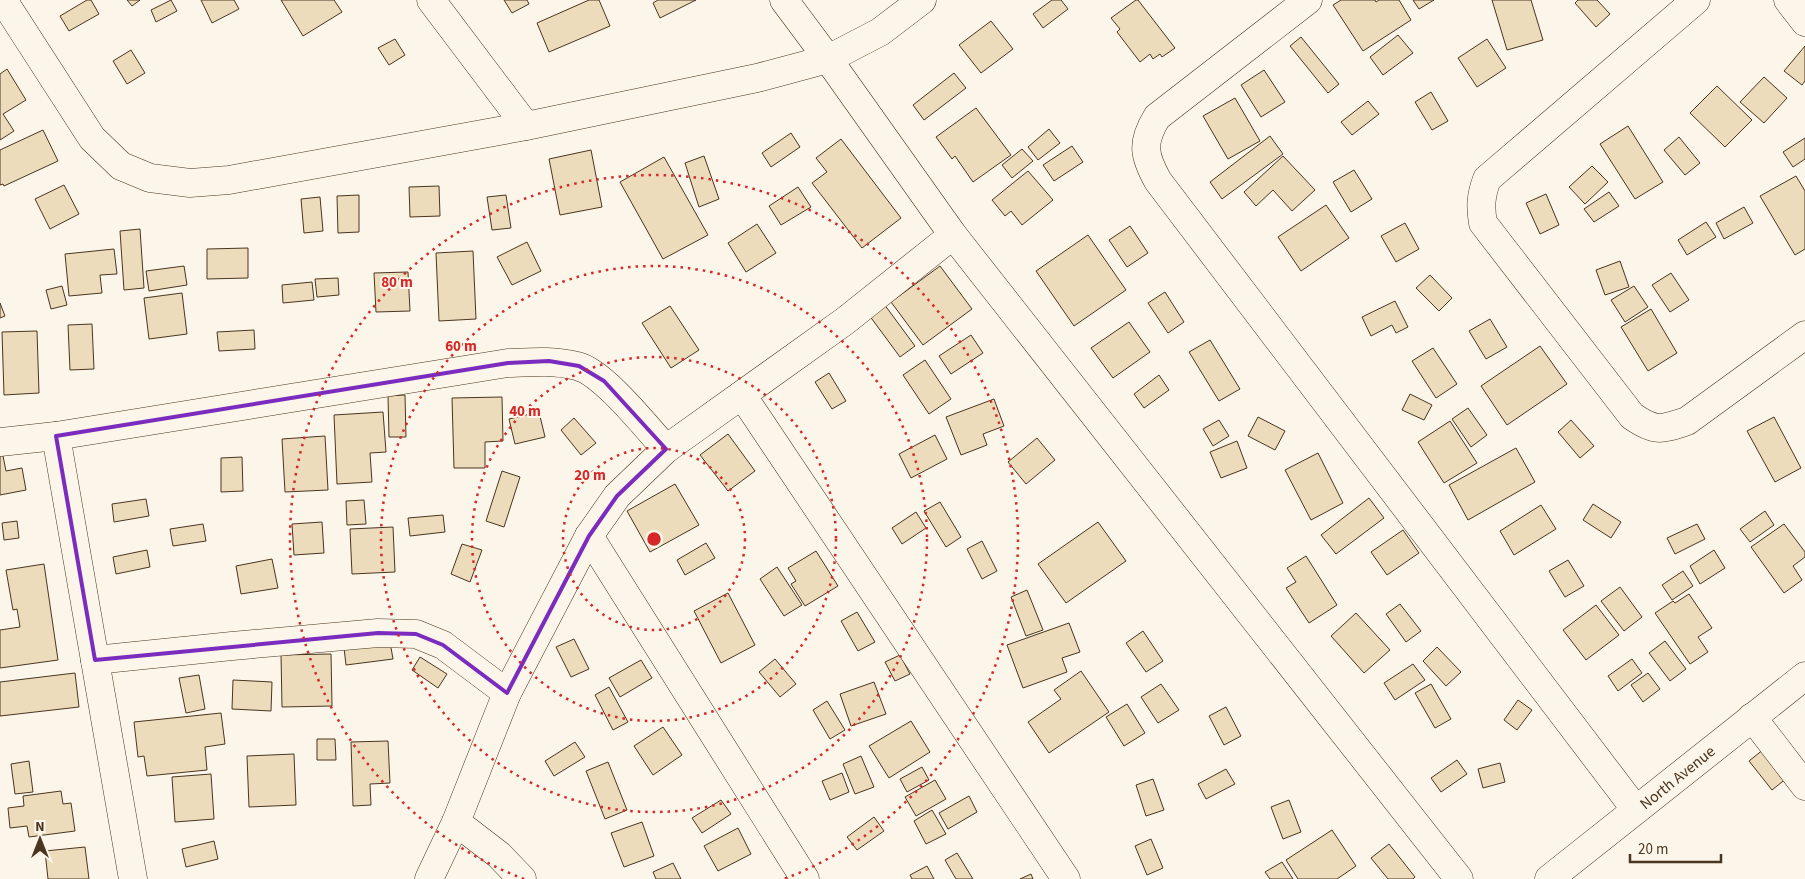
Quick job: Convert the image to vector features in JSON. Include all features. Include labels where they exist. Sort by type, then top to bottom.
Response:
[{"type":"street","points":[[3,0],[92,138],[121,166],[150,178],[190,183],[229,180],[526,126],[757,78],[828,59],[880,32],[922,0]]},
{"type":"street","points":[[431,0],[526,126]]},
{"type":"street","points":[[784,0],[953,235],[1459,879]]},
{"type":"street","points":[[1308,0],[1157,117],[1151,127],[1146,145],[1150,166],[1158,181],[1636,810]]},
{"type":"street","points":[[1696,0],[1487,179],[1482,192],[1480,208],[1483,223],[1632,416],[1648,427],[1667,428],[1687,421],[1805,335]]},
{"type":"street","points":[[1788,0],[1805,22]]},
{"type":"street","points":[[429,879],[456,822],[507,694],[588,536],[617,496],[666,449],[845,321],[953,235]]},
{"type":"street","points":[[0,442],[56,436],[508,363],[549,361],[579,366],[604,382],[666,449]]},
{"type":"street","points":[[742,395],[1066,879]]},
{"type":"street","points":[[56,436],[132,879]]},
{"type":"street","points":[[588,536],[805,879]]},
{"type":"street","points":[[95,660],[368,634],[416,634],[443,645],[507,694]]},
{"type":"street","name":"North Avenue","points":[[1549,879],[1805,676]]},
{"type":"street","points":[[1752,717],[1805,786]]},
{"type":"street","points":[[456,822],[499,855],[522,879]]},
{"type":"highlighted area","points":[[549,361],[579,366],[604,381],[666,449],[617,496],[589,536],[507,693],[443,645],[416,634],[378,633],[95,660],[56,436],[508,363]]},
{"type":"building","points":[[87,0],[91,0],[99,14],[69,31],[60,16]]},
{"type":"building","points":[[127,0],[140,0],[132,6]]},
{"type":"building","points":[[171,0],[177,11],[156,22],[151,10]]},
{"type":"building","points":[[201,0],[234,0],[239,9],[212,23]]},
{"type":"building","points":[[281,0],[334,0],[342,12],[303,36]]},
{"type":"building","points":[[504,0],[527,0],[529,4],[512,13]]},
{"type":"building","points":[[589,0],[599,0],[610,26],[549,52],[537,23]]},
{"type":"building","points":[[658,0],[696,0],[660,18],[653,3]]},
{"type":"building","points":[[1052,0],[1061,0],[1068,9],[1043,28],[1033,14]]},
{"type":"building","points":[[1138,0],[1175,48],[1162,57],[1160,54],[1153,59],[1150,54],[1140,62],[1117,32],[1120,29],[1111,18]]},
{"type":"building","points":[[1341,0],[1375,0],[1376,2],[1379,0],[1399,0],[1411,20],[1363,51],[1333,5]]},
{"type":"building","points":[[1413,0],[1434,0],[1419,9]]},
{"type":"building","points":[[1492,0],[1531,0],[1543,40],[1507,50]]},
{"type":"building","points":[[1578,0],[1597,0],[1610,14],[1596,27],[1575,3]]},
{"type":"building","points":[[991,21],[1013,49],[981,73],[959,45]]},
{"type":"building","points":[[1398,35],[1413,53],[1383,75],[1370,57]]},
{"type":"building","points":[[1301,37],[1339,84],[1328,93],[1290,46]]},
{"type":"building","points":[[395,39],[405,55],[389,65],[378,48]]},
{"type":"building","points":[[1487,39],[1506,68],[1477,87],[1458,58]]},
{"type":"building","points":[[1805,46],[1805,81],[1802,85],[1784,71]]},
{"type":"building","points":[[131,50],[145,73],[127,84],[113,61]]},
{"type":"building","points":[[7,69],[26,100],[3,114],[14,131],[0,140],[0,74]]},
{"type":"building","points":[[1264,70],[1285,102],[1261,117],[1241,85]]},
{"type":"building","points":[[954,73],[966,88],[924,120],[913,105]]},
{"type":"building","points":[[1764,77],[1787,98],[1764,123],[1740,102]]},
{"type":"building","points":[[1717,86],[1752,120],[1725,147],[1690,113]]},
{"type":"building","points":[[1431,92],[1448,121],[1432,130],[1415,102]]},
{"type":"building","points":[[1235,98],[1260,141],[1228,159],[1203,116]]},
{"type":"building","points":[[1368,101],[1379,114],[1352,135],[1341,122]]},
{"type":"building","points":[[976,108],[1011,155],[973,182],[955,156],[952,159],[936,137]]},
{"type":"building","points":[[1628,126],[1663,182],[1635,199],[1600,144]]},
{"type":"building","points":[[1049,129],[1060,143],[1038,160],[1028,147]]},
{"type":"building","points":[[43,130],[58,161],[4,186],[3,184],[0,185],[0,150]]},
{"type":"building","points":[[791,133],[800,147],[771,167],[762,153]]},
{"type":"building","points":[[1270,136],[1283,154],[1222,199],[1210,182]]},
{"type":"building","points":[[1679,137],[1700,163],[1685,175],[1664,150]]},
{"type":"building","points":[[1805,138],[1805,159],[1793,167],[1783,152]]},
{"type":"building","points":[[841,139],[901,218],[862,248],[812,183],[827,172],[816,158]]},
{"type":"building","points":[[1072,146],[1083,162],[1054,181],[1043,165]]},
{"type":"building","points":[[1022,149],[1033,161],[1012,178],[1002,165]]},
{"type":"building","points":[[591,150],[602,207],[560,215],[549,159]]},
{"type":"building","points":[[704,156],[719,199],[699,207],[685,163]]},
{"type":"building","points":[[1283,156],[1315,190],[1292,211],[1273,190],[1256,206],[1244,192]]},
{"type":"building","points":[[664,157],[708,235],[663,259],[620,182]]},
{"type":"building","points":[[1592,166],[1608,182],[1585,204],[1569,187]]},
{"type":"building","points":[[1354,170],[1372,199],[1351,212],[1333,182]]},
{"type":"building","points":[[1028,171],[1053,200],[1022,225],[1011,211],[1005,216],[992,200]]},
{"type":"building","points":[[1796,176],[1805,191],[1805,249],[1795,255],[1760,196]]},
{"type":"building","points":[[64,185],[79,214],[50,229],[35,199]]},
{"type":"building","points":[[439,186],[440,216],[410,217],[409,187]]},
{"type":"building","points":[[798,187],[811,207],[781,225],[769,206]]},
{"type":"building","points":[[1609,192],[1619,206],[1594,222],[1584,209]]},
{"type":"building","points":[[1546,194],[1559,225],[1540,234],[1526,203]]},
{"type":"building","points":[[359,195],[359,232],[338,233],[337,196]]},
{"type":"building","points":[[506,195],[511,228],[492,230],[487,197]]},
{"type":"building","points":[[320,197],[323,231],[304,233],[301,199]]},
{"type":"building","points":[[1326,205],[1349,238],[1301,271],[1278,237]]},
{"type":"building","points":[[1744,207],[1753,223],[1724,239],[1716,223]]},
{"type":"building","points":[[1706,222],[1716,237],[1687,255],[1678,240]]},
{"type":"building","points":[[1405,223],[1419,249],[1396,262],[1381,236]]},
{"type":"building","points":[[757,224],[776,253],[746,272],[728,243]]},
{"type":"building","points":[[1130,226],[1148,253],[1127,267],[1109,240]]},
{"type":"building","points":[[140,229],[144,288],[124,290],[120,231]]},
{"type":"building","points":[[1088,235],[1126,290],[1074,326],[1036,271]]},
{"type":"building","points":[[527,242],[541,271],[512,285],[497,257]]},
{"type":"building","points":[[248,248],[248,278],[207,279],[207,249]]},
{"type":"building","points":[[114,249],[117,274],[100,275],[102,293],[69,296],[65,254]]},
{"type":"building","points":[[473,251],[476,319],[439,321],[436,253]]},
{"type":"building","points":[[1620,261],[1629,287],[1605,295],[1596,270]]},
{"type":"building","points":[[184,266],[187,285],[149,291],[146,271]]},
{"type":"building","points":[[940,266],[972,309],[923,345],[891,302]]},
{"type":"building","points":[[408,272],[410,311],[376,312],[374,273]]},
{"type":"building","points":[[1671,273],[1689,300],[1670,312],[1652,285]]},
{"type":"building","points":[[1430,275],[1452,298],[1439,311],[1416,288]]},
{"type":"building","points":[[338,278],[339,295],[317,297],[315,279]]},
{"type":"building","points":[[312,282],[314,300],[283,303],[282,285]]},
{"type":"building","points":[[62,286],[67,305],[51,309],[46,290]]},
{"type":"building","points":[[1634,286],[1648,307],[1625,322],[1611,300]]},
{"type":"building","points":[[1165,292],[1184,322],[1168,333],[1148,303]]},
{"type":"building","points":[[182,293],[187,334],[149,339],[144,298]]},
{"type":"building","points":[[1395,301],[1408,327],[1396,333],[1392,325],[1371,336],[1362,317]]},
{"type":"building","points":[[0,303],[5,316],[0,318]]},
{"type":"building","points":[[884,304],[915,346],[900,357],[869,315]]},
{"type":"building","points":[[670,306],[699,350],[671,368],[642,323]]},
{"type":"building","points":[[1651,309],[1677,353],[1648,371],[1621,327]]},
{"type":"building","points":[[1490,319],[1507,347],[1486,359],[1469,331]]},
{"type":"building","points":[[1129,322],[1150,352],[1113,378],[1091,348]]},
{"type":"building","points":[[92,324],[94,369],[70,370],[68,325]]},
{"type":"building","points":[[254,330],[255,349],[219,351],[217,332]]},
{"type":"building","points":[[37,331],[39,393],[4,395],[2,332]]},
{"type":"building","points":[[971,335],[983,353],[951,374],[939,356]]},
{"type":"building","points":[[1210,340],[1240,389],[1219,401],[1189,352]]},
{"type":"building","points":[[1540,346],[1567,384],[1507,425],[1481,386]]},
{"type":"building","points":[[1433,348],[1457,384],[1436,398],[1412,361]]},
{"type":"building","points":[[925,360],[951,399],[929,414],[903,375]]},
{"type":"building","points":[[829,373],[846,401],[832,409],[815,382]]},
{"type":"building","points":[[1159,375],[1169,390],[1144,408],[1134,394]]},
{"type":"building","points":[[1410,394],[1432,405],[1424,420],[1402,410]]},
{"type":"building","points":[[405,395],[406,437],[389,437],[388,396]]},
{"type":"building","points":[[502,397],[503,441],[485,442],[485,468],[454,468],[452,398]]},
{"type":"building","points":[[994,399],[1004,426],[983,434],[987,445],[961,455],[946,417]]},
{"type":"building","points":[[1468,408],[1487,435],[1471,447],[1452,419]]},
{"type":"building","points":[[383,412],[386,452],[370,453],[372,482],[337,484],[334,415]]},
{"type":"building","points":[[539,412],[545,437],[515,444],[509,419]]},
{"type":"building","points":[[1258,417],[1285,431],[1275,450],[1248,436]]},
{"type":"building","points":[[1774,417],[1801,468],[1775,482],[1747,431]]},
{"type":"building","points":[[574,418],[596,443],[581,455],[561,430]]},
{"type":"building","points":[[1219,420],[1229,436],[1213,446],[1203,429]]},
{"type":"building","points":[[1571,420],[1594,446],[1580,458],[1558,432]]},
{"type":"building","points":[[1450,421],[1477,463],[1444,483],[1418,442]]},
{"type":"building","points":[[728,434],[755,471],[728,491],[700,455]]},
{"type":"building","points":[[935,435],[947,459],[911,478],[899,454]]},
{"type":"building","points":[[325,436],[328,490],[285,492],[282,439]]},
{"type":"building","points":[[1037,438],[1055,460],[1026,484],[1008,462]]},
{"type":"building","points":[[1237,441],[1247,468],[1221,478],[1210,452]]},
{"type":"building","points":[[1516,448],[1535,482],[1468,520],[1449,485]]},
{"type":"building","points":[[0,451],[2,451],[6,471],[22,468],[26,490],[0,495]]},
{"type":"building","points":[[1318,453],[1343,503],[1311,520],[1285,470]]},
{"type":"building","points":[[242,457],[243,491],[221,492],[221,458]]},
{"type":"building","points":[[502,471],[520,477],[504,527],[486,521]]},
{"type":"building","points":[[675,484],[699,525],[650,552],[627,511]]},
{"type":"building","points":[[1369,498],[1384,518],[1336,554],[1321,535]]},
{"type":"building","points":[[146,499],[149,516],[114,522],[112,504]]},
{"type":"building","points":[[364,500],[366,524],[347,525],[346,501]]},
{"type":"building","points":[[940,502],[961,537],[946,547],[924,511]]},
{"type":"building","points":[[1593,504],[1621,522],[1611,538],[1583,520]]},
{"type":"building","points":[[1541,505],[1556,529],[1514,555],[1500,531]]},
{"type":"building","points":[[1765,511],[1774,525],[1750,542],[1740,529]]},
{"type":"building","points":[[916,512],[926,528],[902,544],[892,528]]},
{"type":"building","points":[[443,515],[445,532],[410,536],[408,518]]},
{"type":"building","points":[[17,521],[19,538],[4,540],[2,523]]},
{"type":"building","points":[[322,522],[324,553],[294,555],[292,524]]},
{"type":"building","points":[[1098,522],[1126,561],[1066,603],[1038,564]]},
{"type":"building","points":[[203,524],[206,541],[173,546],[170,529]]},
{"type":"building","points":[[1697,524],[1705,539],[1675,554],[1667,538]]},
{"type":"building","points":[[1784,524],[1805,552],[1805,557],[1793,566],[1802,580],[1784,593],[1751,547]]},
{"type":"building","points":[[393,527],[395,572],[352,574],[350,529]]},
{"type":"building","points":[[1403,530],[1419,553],[1387,575],[1371,552]]},
{"type":"building","points":[[982,541],[997,571],[982,579],[967,549]]},
{"type":"building","points":[[706,543],[715,558],[685,575],[677,560]]},
{"type":"building","points":[[462,544],[482,550],[470,582],[451,574]]},
{"type":"building","points":[[147,550],[150,567],[116,574],[113,557]]},
{"type":"building","points":[[1714,550],[1725,568],[1700,584],[1690,566]]},
{"type":"building","points":[[816,551],[838,586],[805,606],[791,584],[796,581],[788,568]]},
{"type":"building","points":[[1306,556],[1337,605],[1309,623],[1286,588],[1296,582],[1287,568]]},
{"type":"building","points":[[272,559],[278,588],[241,594],[236,566]]},
{"type":"building","points":[[1568,560],[1584,586],[1565,597],[1549,571]]},
{"type":"building","points":[[44,564],[58,660],[0,668],[0,630],[20,627],[17,609],[13,610],[6,570]]},
{"type":"building","points":[[777,567],[802,605],[784,616],[760,579]]},
{"type":"building","points":[[1683,571],[1693,586],[1672,600],[1662,585]]},
{"type":"building","points":[[1620,587],[1642,617],[1624,631],[1601,601]]},
{"type":"building","points":[[1027,590],[1043,630],[1026,636],[1011,597]]},
{"type":"building","points":[[728,593],[755,645],[721,663],[694,611]]},
{"type":"building","points":[[1689,594],[1712,628],[1698,637],[1708,652],[1690,664],[1655,613],[1673,601],[1675,603]]},
{"type":"building","points":[[1400,604],[1421,631],[1406,642],[1386,614]]},
{"type":"building","points":[[1596,605],[1619,635],[1586,660],[1563,630]]},
{"type":"building","points":[[857,612],[875,642],[858,651],[841,621]]},
{"type":"building","points":[[1356,613],[1390,650],[1364,673],[1331,636]]},
{"type":"building","points":[[1069,623],[1080,652],[1062,658],[1067,672],[1023,688],[1007,645]]},
{"type":"building","points":[[1143,631],[1163,661],[1146,672],[1126,643]]},
{"type":"building","points":[[574,639],[589,669],[571,677],[556,647]]},
{"type":"building","points":[[1665,641],[1686,669],[1670,681],[1649,653]]},
{"type":"building","points":[[390,642],[393,659],[346,665],[344,648]]},
{"type":"building","points":[[1437,647],[1461,672],[1446,686],[1423,661]]},
{"type":"building","points":[[331,654],[332,706],[282,707],[281,655]]},
{"type":"building","points":[[900,655],[910,674],[895,681],[885,662]]},
{"type":"building","points":[[420,657],[447,674],[438,688],[412,670]]},
{"type":"building","points":[[775,659],[796,684],[780,697],[759,672]]},
{"type":"building","points":[[1632,659],[1642,673],[1618,691],[1608,676]]},
{"type":"building","points":[[641,660],[652,678],[620,697],[609,678]]},
{"type":"building","points":[[1413,664],[1425,680],[1395,700],[1384,683]]},
{"type":"building","points":[[1081,671],[1109,712],[1049,753],[1028,722],[1061,699],[1054,690]]},
{"type":"building","points":[[75,673],[79,707],[0,716],[0,682]]},
{"type":"building","points":[[1648,673],[1660,689],[1643,702],[1631,685]]},
{"type":"building","points":[[199,675],[205,709],[186,713],[179,678]]},
{"type":"building","points":[[233,680],[272,682],[271,711],[232,709]]},
{"type":"building","points":[[874,682],[886,714],[851,726],[840,694]]},
{"type":"building","points":[[1161,684],[1179,710],[1158,723],[1141,697]]},
{"type":"building","points":[[1431,684],[1451,719],[1435,728],[1415,693]]},
{"type":"building","points":[[609,687],[628,722],[613,730],[595,695]]},
{"type":"building","points":[[1518,700],[1532,710],[1517,730],[1504,720]]},
{"type":"building","points":[[827,701],[845,730],[830,739],[813,710]]},
{"type":"building","points":[[1127,704],[1145,733],[1124,746],[1106,717]]},
{"type":"building","points":[[1226,707],[1241,736],[1224,745],[1209,716]]},
{"type":"building","points":[[221,713],[225,744],[205,747],[207,770],[147,776],[144,756],[138,757],[134,722]]},
{"type":"building","points":[[911,721],[930,752],[889,778],[869,746]]},
{"type":"building","points":[[663,727],[682,755],[653,775],[634,746]]},
{"type":"building","points":[[317,739],[335,739],[336,760],[317,760]]},
{"type":"building","points":[[388,741],[390,783],[370,784],[371,805],[353,806],[351,742]]},
{"type":"building","points":[[575,742],[585,757],[554,776],[545,761]]},
{"type":"building","points":[[1764,749],[1787,778],[1772,790],[1749,761]]},
{"type":"building","points":[[294,754],[296,805],[249,807],[247,756]]},
{"type":"building","points":[[861,756],[874,787],[855,794],[843,764]]},
{"type":"building","points":[[1457,760],[1467,774],[1441,792],[1431,778]]},
{"type":"building","points":[[29,761],[33,792],[15,794],[11,764]]},
{"type":"building","points":[[608,762],[627,810],[605,819],[586,771]]},
{"type":"building","points":[[1500,763],[1505,782],[1483,788],[1478,769]]},
{"type":"building","points":[[922,767],[929,780],[907,792],[900,779]]},
{"type":"building","points":[[1226,769],[1235,784],[1206,799],[1198,784]]},
{"type":"building","points":[[842,773],[849,792],[830,800],[822,781]]},
{"type":"building","points":[[211,774],[214,819],[175,822],[172,777]]},
{"type":"building","points":[[1153,779],[1164,810],[1146,816],[1136,785]]},
{"type":"building","points":[[935,780],[946,799],[916,816],[905,797]]},
{"type":"building","points":[[61,791],[63,804],[71,803],[75,831],[29,837],[27,826],[10,828],[8,808],[24,806],[23,796]]},
{"type":"building","points":[[969,796],[977,812],[948,829],[939,813]]},
{"type":"building","points":[[721,800],[731,814],[702,833],[692,818]]},
{"type":"building","points":[[1289,800],[1301,832],[1283,839],[1271,807]]},
{"type":"building","points":[[932,810],[946,834],[926,844],[914,821]]},
{"type":"building","points":[[874,817],[884,831],[857,850],[847,837]]},
{"type":"building","points":[[642,822],[654,856],[624,867],[611,833]]},
{"type":"building","points":[[738,828],[751,854],[718,871],[704,846]]},
{"type":"building","points":[[1332,830],[1356,866],[1337,879],[1298,879],[1286,860]]},
{"type":"building","points":[[1151,839],[1163,868],[1147,875],[1135,846]]},
{"type":"building","points":[[214,841],[218,859],[186,867],[182,849]]},
{"type":"building","points":[[1389,844],[1415,877],[1413,879],[1388,879],[1371,858]]},
{"type":"building","points":[[85,847],[89,879],[48,879],[45,851]]},
{"type":"building","points":[[957,853],[973,879],[956,879],[945,860]]},
{"type":"building","points":[[1282,862],[1293,879],[1270,879],[1265,872]]},
{"type":"building","points":[[673,863],[681,879],[656,879],[653,872]]},
{"type":"building","points":[[927,866],[934,879],[912,879],[910,875]]},
{"type":"building","points":[[1031,874],[1033,879],[1020,879]]}]
